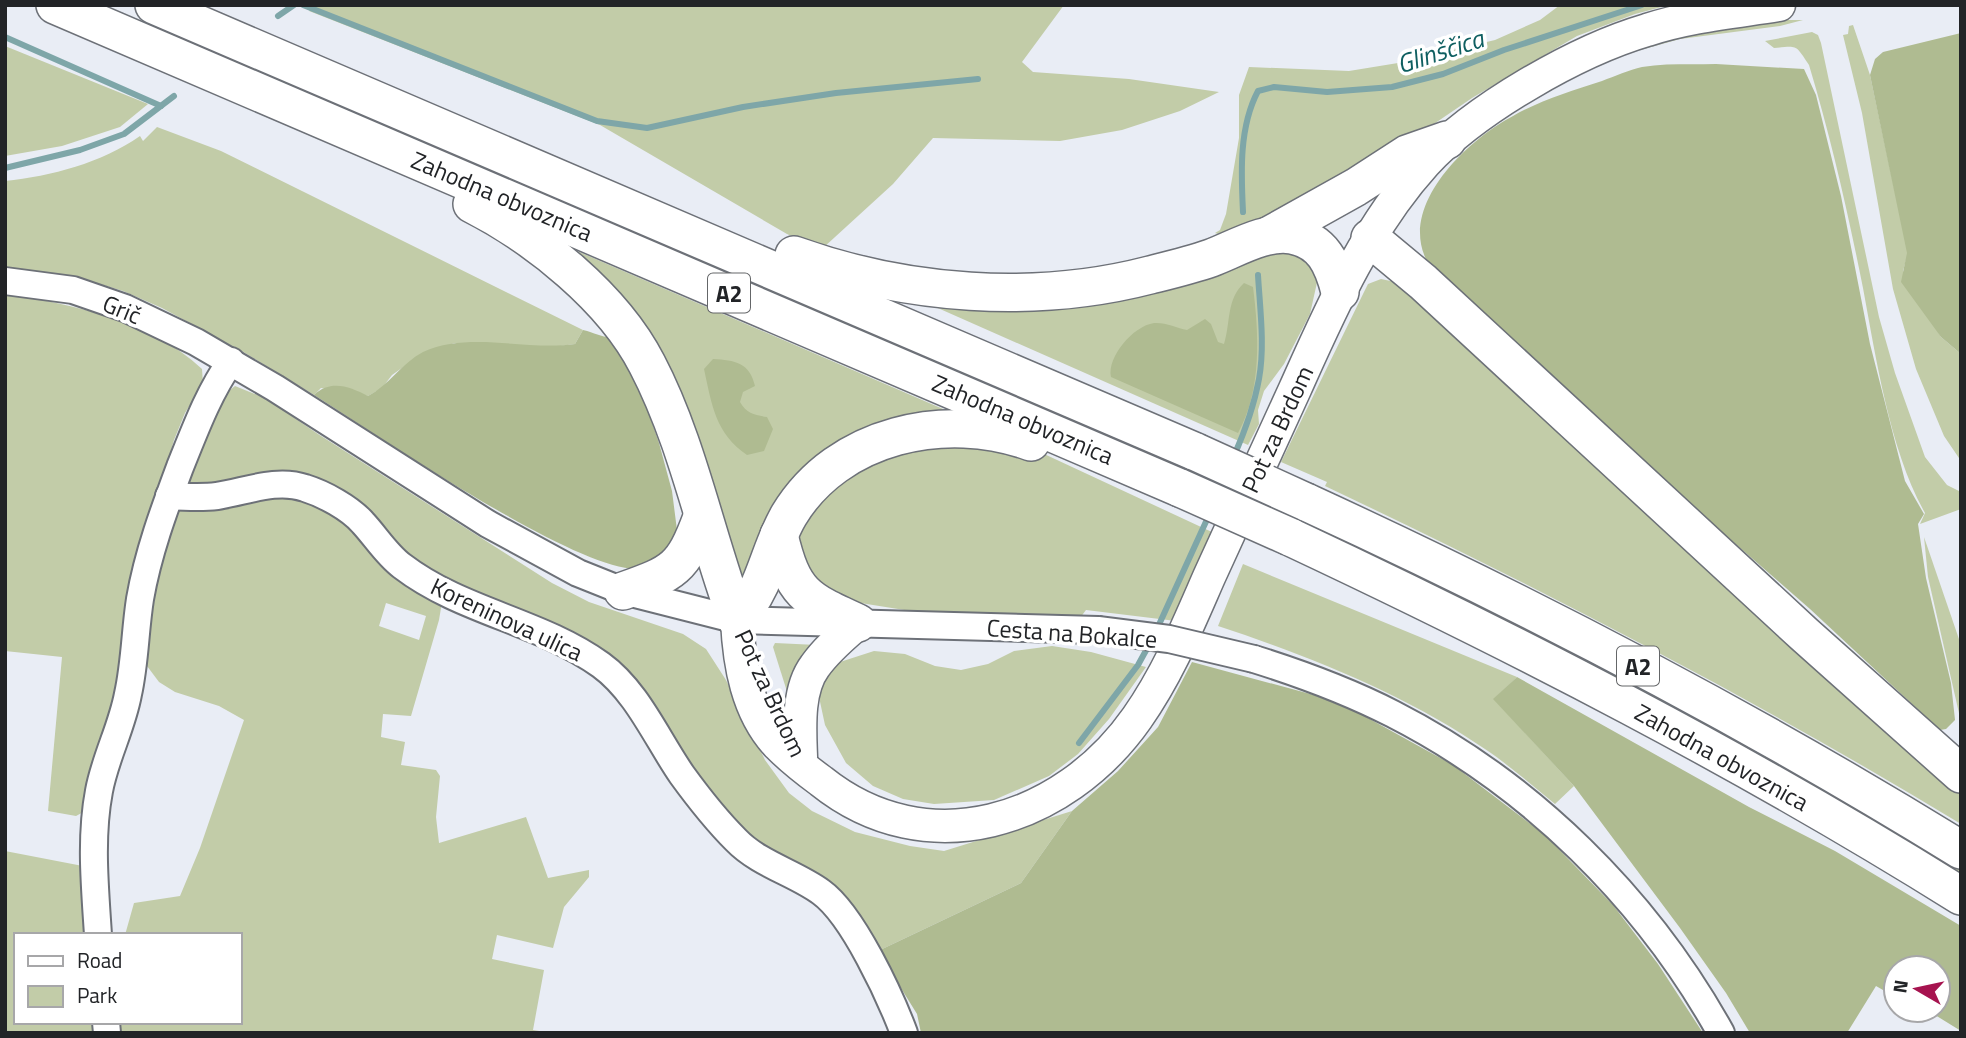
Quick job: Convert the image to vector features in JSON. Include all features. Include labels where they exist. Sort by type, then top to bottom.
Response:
[{"type":"highway","name":"Zahodna obvoznica","points":[[55,5],[1083,445],[1290,537],[1540,658],[1644,713],[1790,794],[1961,896]]},
{"type":"highway","name":"Zahodna obvoznica","points":[[154,5],[1196,452],[1306,502],[1440,565],[1615,654],[1754,729],[1961,850]]},
{"type":"highway","points":[[629,208],[685,214],[805,259],[864,276],[909,285],[984,291],[1046,291],[1126,280],[1208,259],[1270,235],[1356,187],[1407,154],[1447,140]]},
{"type":"highway","points":[[375,141],[421,180],[480,208],[514,229],[575,278],[616,317],[646,362],[662,397],[684,454],[737,620]]},
{"type":"highway","points":[[1270,235],[1290,234],[1317,247],[1334,267],[1340,292]]},
{"type":"highway","points":[[1370,238],[1423,282],[1630,475],[1961,774]]},
{"type":"highway","points":[[737,620],[759,587],[779,535],[798,502],[831,469],[859,451],[900,435],[928,429],[957,428],[1002,433],[1042,446],[1083,445]]},
{"type":"highway","points":[[623,591],[673,570],[690,549],[702,517]]},
{"type":"highway","points":[[779,535],[786,563],[799,589],[811,600],[858,623]]},
{"type":"main road","name":"Pot za Brdom","points":[[737,620],[754,650],[774,701],[804,764],[833,791],[887,817],[946,827],[990,822],[1021,812],[1054,796],[1086,773],[1114,747],[1137,718],[1172,658],[1340,292],[1370,238],[1422,166],[1447,140],[1508,97],[1613,42],[1648,29],[1779,5]]},
{"type":"main road","points":[[804,764],[801,720],[805,688],[810,674],[833,646],[858,623]]},
{"type":"street","name":"Grič","points":[[5,281],[73,290],[125,308],[196,342],[231,361],[488,524],[578,573],[623,591]]},
{"type":"street","points":[[98,933],[94,839],[98,793],[128,698],[140,600],[149,556],[169,496],[209,395],[231,361]]},
{"type":"street","name":"Koreninova ulica","points":[[169,496],[216,496],[285,484],[304,487],[325,496],[361,520],[401,566],[440,590],[469,604],[529,625],[602,666],[623,686],[683,776],[737,842],[756,856],[823,894],[845,919],[883,983],[904,1033]]},
{"type":"street","name":"Cesta na Bokalce","points":[[623,591],[737,620],[1098,630],[1169,639],[1254,659],[1334,687],[1392,714],[1451,747],[1516,793],[1553,824],[1619,891],[1674,960],[1721,1033]]},
{"type":"green space","points":[[314,5],[1064,5],[1022,62],[1033,72],[1129,79],[1219,92],[1180,111],[1122,130],[1060,141],[933,138],[893,184],[823,248],[787,234],[600,125],[309,11]]},
{"type":"green space","points":[[1560,5],[1669,5],[1635,14],[1577,36],[1472,98],[1403,145],[1234,239],[1215,233],[1220,230],[1226,214],[1239,138],[1239,95],[1249,67],[1349,71],[1398,63],[1495,40],[1540,20]]},
{"type":"green space","points":[[1773,20],[1803,20],[1780,26],[1680,39],[1619,56],[1666,35]]},
{"type":"green space","points":[[1853,25],[1870,75],[1908,253],[1903,271],[1941,337],[1961,354],[1961,461],[1944,436],[1916,369],[1893,289],[1862,113],[1843,35],[1848,34],[1849,26]]},
{"type":"green space","points":[[1812,32],[1818,35],[1821,43],[1879,317],[1895,373],[1925,457],[1947,485],[1959,491],[1961,509],[1920,524],[1925,513],[1902,462],[1893,433],[1845,204],[1809,65],[1795,48],[1774,48],[1765,41]]},
{"type":"green space","points":[[1961,33],[1961,354],[1941,337],[1901,282],[1907,253],[1870,75],[1875,59],[1883,52]]},
{"type":"green space","points":[[5,46],[148,104],[120,127],[62,146],[5,156]]},
{"type":"green space","points":[[1716,64],[1804,69],[1816,95],[1841,196],[1870,344],[1905,481],[1924,514],[1918,524],[1926,578],[1951,683],[1955,720],[1946,729],[1940,730],[1810,609],[1676,492],[1441,278],[1425,257],[1420,236],[1422,215],[1431,194],[1443,174],[1459,156],[1496,126],[1545,101],[1637,68]]},
{"type":"green space","points":[[157,127],[221,151],[583,330],[575,344],[553,347],[455,343],[423,353],[392,375],[382,388],[368,396],[321,388],[314,395],[245,353],[162,308],[123,291],[83,279],[5,268],[5,181],[58,172],[93,161],[140,136],[143,141]]},
{"type":"green space","points":[[571,250],[950,412],[875,434],[745,590],[692,436]]},
{"type":"green space","points":[[1268,253],[1291,253],[1314,265],[1318,278],[1310,314],[1284,364],[1264,391],[1258,410],[1259,424],[1248,445],[931,305],[980,310],[1032,307]]},
{"type":"green space","points":[[1381,279],[1400,283],[1961,790],[1961,824],[1726,689],[1567,605],[1325,486],[1327,482],[1281,462],[1368,284]]},
{"type":"green space","points":[[1244,283],[1253,287],[1257,362],[1251,399],[1238,433],[1111,377],[1117,352],[1130,336],[1146,325],[1167,324],[1187,330],[1205,319],[1211,324],[1218,342],[1224,344],[1234,297]]},
{"type":"green space","points":[[5,293],[57,303],[135,326],[181,352],[202,369],[203,384],[185,413],[174,440],[157,499],[118,695],[99,754],[87,778],[93,792],[89,809],[76,816],[48,811],[62,657],[5,651]]},
{"type":"green space","points":[[583,330],[615,337],[640,388],[672,491],[678,538],[660,561],[643,568],[615,565],[576,551],[529,528],[478,499],[314,395],[327,387],[341,386],[368,396],[415,357],[441,346],[479,342],[575,344]]},
{"type":"green space","points":[[713,359],[740,364],[753,378],[755,386],[743,392],[740,402],[755,415],[767,417],[773,429],[764,451],[747,455],[721,428],[704,369]]},
{"type":"green space","points":[[235,386],[265,398],[552,583],[589,602],[683,634],[706,649],[726,680],[765,760],[789,793],[812,811],[855,832],[910,846],[944,851],[1072,811],[1021,883],[878,951],[726,814],[645,702],[417,564],[329,489],[190,489],[181,480],[219,399]]},
{"type":"green space","points":[[913,442],[1042,453],[1214,533],[1176,621],[1086,610],[1080,618],[917,612],[829,598],[814,591],[794,529],[820,491]]},
{"type":"green space","points":[[264,492],[325,503],[442,602],[411,716],[383,714],[381,737],[405,742],[401,765],[436,770],[440,776],[436,817],[439,843],[526,817],[548,878],[589,870],[589,877],[564,907],[553,948],[497,935],[492,959],[544,970],[533,1030],[552,1033],[114,1033],[112,1024],[242,1024],[242,933],[126,933],[134,903],[180,896],[200,848],[244,720],[219,706],[175,692],[159,682],[144,662],[143,613],[177,506]],"holes":[[[386,603],[426,616],[419,640],[379,626]]]},
{"type":"green space","points":[[1301,514],[1587,655],[1961,866],[1961,877],[1296,524]]},
{"type":"green space","points":[[1924,537],[1961,645],[1961,722],[1928,577]]},
{"type":"green space","points":[[1243,564],[1517,677],[1494,699],[1574,786],[1555,804],[1488,751],[1425,712],[1323,664],[1218,626]]},
{"type":"green space","points":[[775,643],[817,645],[789,698],[773,647]]},
{"type":"green space","points":[[1052,646],[1091,652],[1146,667],[1109,719],[1078,754],[1049,776],[994,800],[934,804],[903,799],[873,786],[846,763],[825,725],[819,697],[824,677],[840,662],[874,651],[905,654],[935,666],[961,670],[988,664],[1014,651]]},
{"type":"green space","points":[[1192,662],[1314,695],[1357,712],[1453,765],[1545,835],[1613,905],[1658,964],[1703,1033],[921,1033],[917,1014],[878,951],[1021,883],[1072,811],[1118,771],[1158,727]]},
{"type":"green space","points":[[1517,677],[1749,807],[1835,851],[1961,926],[1961,1031],[1950,1024],[1952,1024],[1952,954],[1882,954],[1882,989],[1876,986],[1847,1033],[1750,1033],[1726,993],[1680,928],[1574,786],[1493,699]]},
{"type":"green space","points":[[5,851],[88,867],[91,933],[14,933],[14,1024],[100,1024],[102,1033],[5,1033]]},
{"type":"waterway","name":"Glinščica","points":[[278,16],[294,5]]},
{"type":"waterway","points":[[303,5],[597,121],[647,128],[743,107],[836,93],[978,79]]},
{"type":"waterway","name":"Glinščica","points":[[1243,212],[1244,135],[1258,91],[1274,87],[1327,92],[1392,87],[1443,74],[1504,50],[1642,5]]},
{"type":"waterway","points":[[5,37],[161,106]]},
{"type":"waterway","name":"Glinščica","points":[[5,168],[80,150],[124,134],[174,96]]},
{"type":"waterway","points":[[1234,456],[1252,409],[1261,366],[1262,327],[1258,275]]},
{"type":"waterway","points":[[1157,629],[1209,515]]},
{"type":"waterway","points":[[1079,743],[1138,665],[1149,645]]}]
